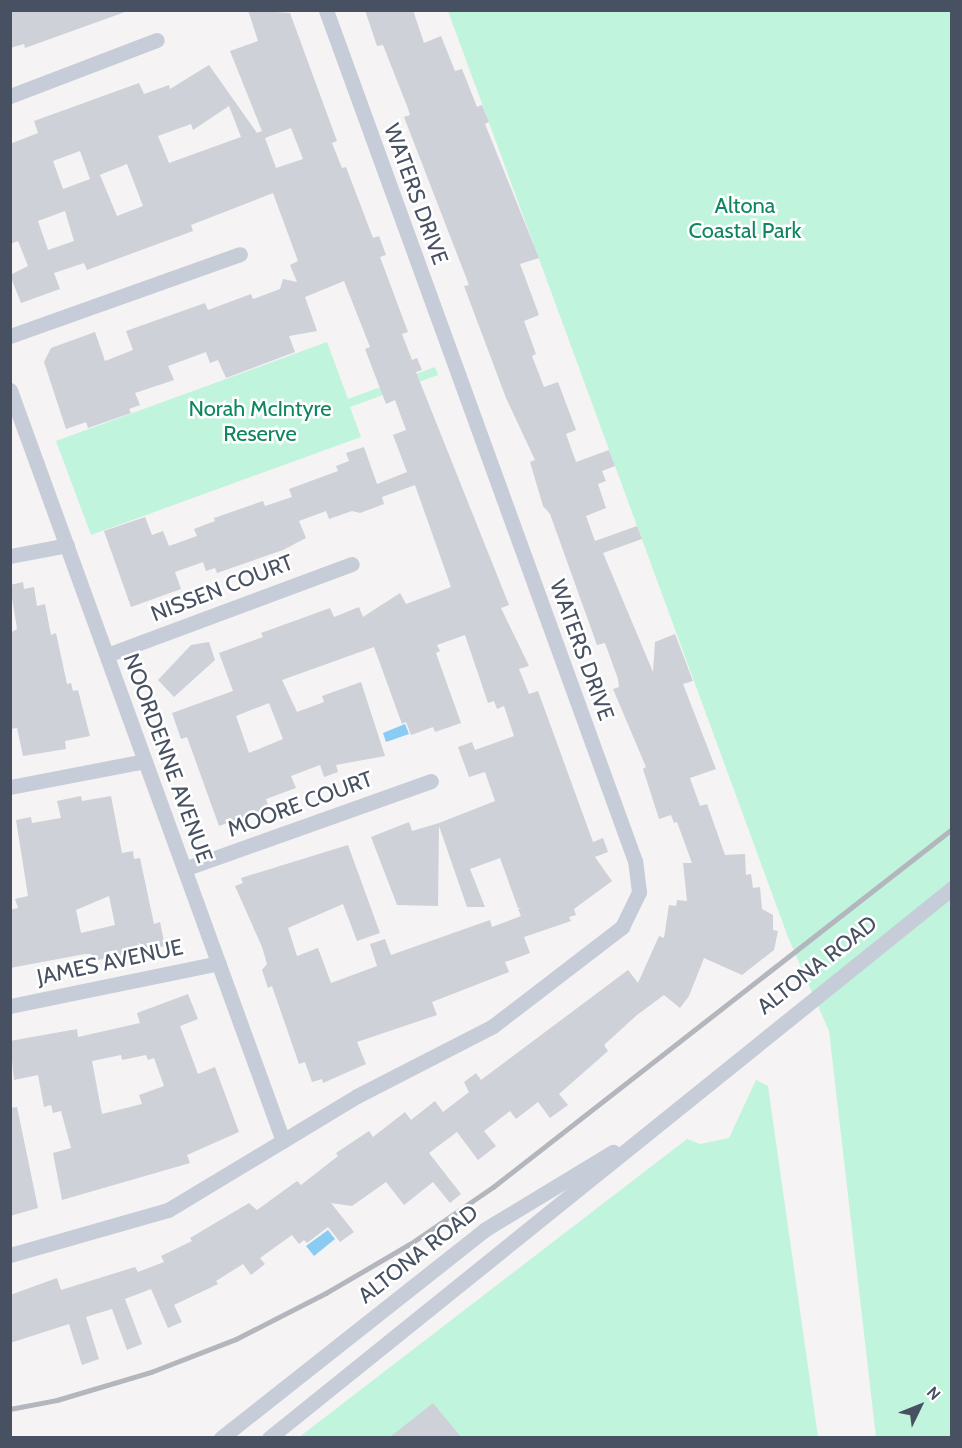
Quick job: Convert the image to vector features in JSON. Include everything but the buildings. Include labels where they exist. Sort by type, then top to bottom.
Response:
[{"type":"street","name":"WATERS DRIVE","points":[[10,1255],[168,1210],[363,1092],[493,1026],[622,927],[639,892],[635,861],[326,10]]},
{"type":"street","points":[[10,96],[157,40]]},
{"type":"street","points":[[10,336],[240,254]]},
{"type":"street","name":"NOORDENNE AVENUE","points":[[10,390],[283,1141]]},
{"type":"street","points":[[10,556],[67,546]]},
{"type":"street","name":"NISSEN COURT","points":[[107,655],[352,564]]},
{"type":"street","points":[[10,787],[145,761]]},
{"type":"street","name":"MOORE COURT","points":[[184,869],[431,781]]},
{"type":"street","name":"ALTONA ROAD","points":[[269,1437],[555,1211],[656,1124],[951,888]]},
{"type":"street","name":"JAMES AVENUE","points":[[10,1006],[219,963]]},
{"type":"street","name":"ALTONA ROAD","points":[[221,1437],[484,1230],[656,1124]]},
{"type":"green space","name":"Altona Coastal Park","points":[[448,11],[951,11],[951,1437],[876,1437],[829,1031],[788,937]]},
{"type":"green space","name":"Norah McIntyre Reserve","points":[[327,342],[348,399],[435,367],[438,375],[350,407],[361,437],[91,535],[56,441]]},
{"type":"green space","points":[[756,1080],[768,1086],[818,1437],[298,1438],[687,1139],[700,1144],[729,1138]]},
{"type":"water","points":[[405,724],[409,734],[386,742],[383,733]]},
{"type":"water","points":[[328,1230],[335,1239],[314,1256],[306,1246]]},
{"type":"railway","points":[[10,1409],[57,1400],[151,1372],[236,1339],[326,1293],[410,1244],[493,1187],[952,829]]}]
